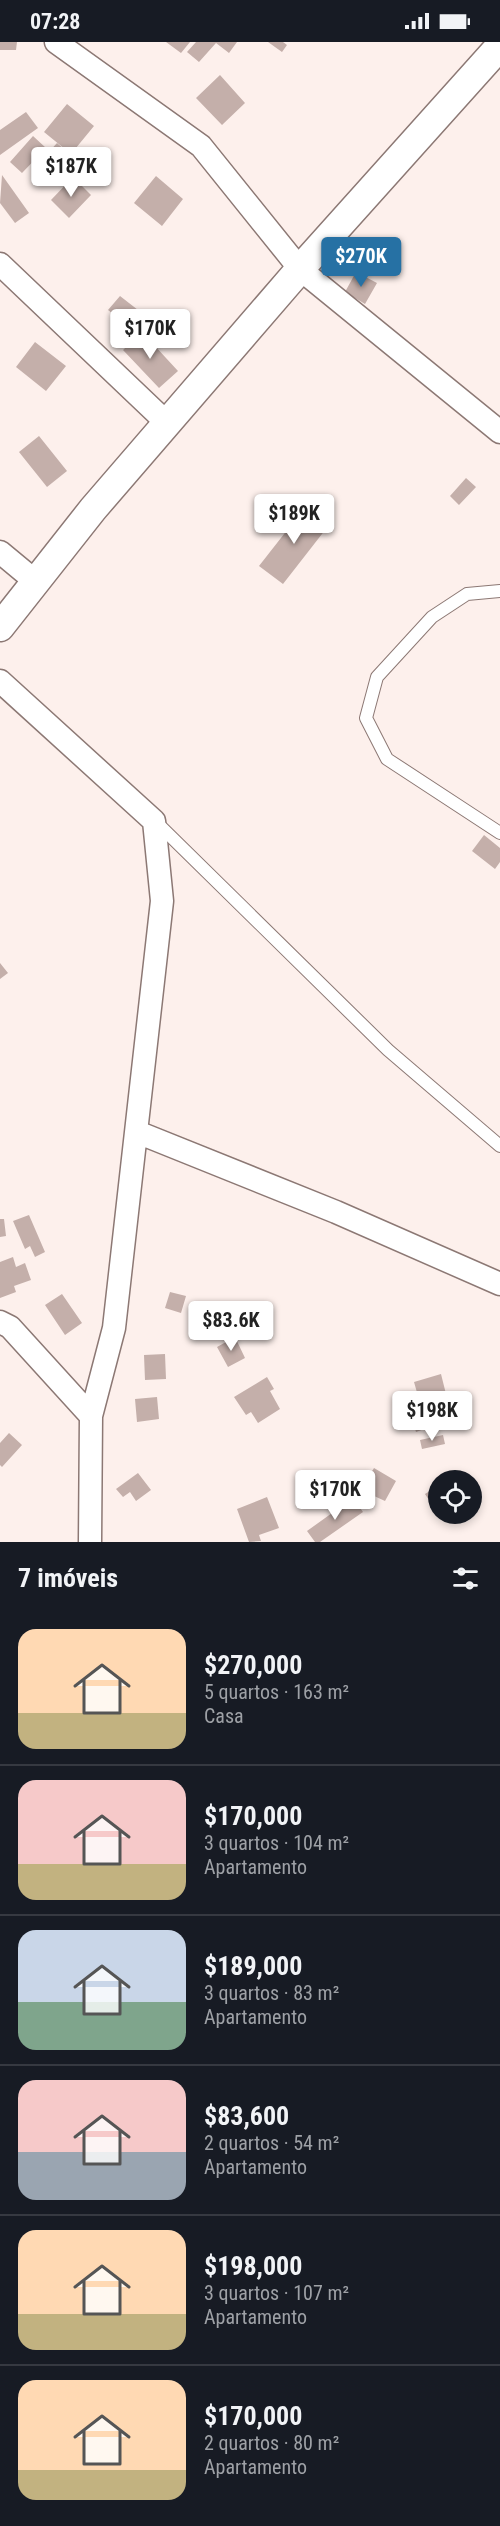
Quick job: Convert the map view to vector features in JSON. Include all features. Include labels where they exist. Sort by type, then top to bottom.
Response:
[{"type":"street","points":[[56,42],[201,146],[300,269],[500,432]]},
{"type":"street","points":[[0,627],[35,581],[167,423],[300,269],[500,46]]},
{"type":"street","points":[[0,264],[167,423]]},
{"type":"street","points":[[0,552],[35,581]]},
{"type":"street","points":[[0,681],[154,821],[162,901],[114,1328],[91,1416],[95,1537]]},
{"type":"street","points":[[137,1132],[336,1212],[500,1284]]},
{"type":"street","points":[[0,1322],[10,1327],[91,1416]]},
{"type":"lane","points":[[500,591],[467,594],[432,617],[377,677],[366,718],[387,759],[500,833]]},
{"type":"lane","points":[[154,821],[388,1050],[500,1146]]},
{"type":"building","points":[[0,42],[17,42],[16,50],[0,50]]},
{"type":"building","points":[[166,42],[190,42],[181,53]]},
{"type":"building","points":[[196,42],[237,42],[229,53],[216,43],[199,62],[187,52]]},
{"type":"building","points":[[268,42],[283,42],[287,45],[282,52]]},
{"type":"building","points":[[220,75],[245,103],[222,125],[196,98]]},
{"type":"building","points":[[67,104],[94,126],[71,154],[44,132]]},
{"type":"building","points":[[26,112],[38,128],[0,155],[0,130]]},
{"type":"building","points":[[33,136],[46,148],[22,173],[10,162]]},
{"type":"building","points":[[57,143],[81,164],[71,175],[47,154]]},
{"type":"building","points":[[2,175],[29,213],[15,223],[0,203]]},
{"type":"building","points":[[156,176],[183,199],[162,226],[134,203]]},
{"type":"building","points":[[73,177],[91,195],[69,218],[51,200]]},
{"type":"building","points":[[356,272],[377,283],[365,304],[345,292]]},
{"type":"building","points":[[120,296],[138,310],[126,324],[108,310]]},
{"type":"building","points":[[142,332],[178,371],[159,388],[123,350]]},
{"type":"building","points":[[35,342],[66,366],[46,391],[16,367]]},
{"type":"building","points":[[39,436],[67,471],[47,487],[19,452]]},
{"type":"building","points":[[466,478],[476,487],[459,505],[450,496]]},
{"type":"building","points":[[306,506],[329,525],[283,584],[259,566]]},
{"type":"building","points":[[484,835],[500,848],[500,862],[495,869],[472,851]]},
{"type":"building","points":[[0,963],[8,973],[0,979]]},
{"type":"building","points":[[29,1215],[45,1252],[35,1257],[30,1246],[25,1249],[13,1221]]},
{"type":"building","points":[[0,1219],[4,1219],[6,1236],[0,1237]]},
{"type":"building","points":[[13,1257],[16,1267],[25,1263],[31,1280],[14,1286],[16,1292],[0,1298],[0,1262]]},
{"type":"building","points":[[170,1292],[186,1296],[181,1313],[165,1308]]},
{"type":"building","points":[[62,1294],[82,1323],[65,1335],[45,1305]]},
{"type":"building","points":[[235,1337],[245,1358],[228,1367],[217,1347]]},
{"type":"building","points":[[165,1354],[166,1379],[145,1380],[144,1355]]},
{"type":"building","points":[[441,1374],[448,1402],[422,1410],[414,1382]]},
{"type":"building","points":[[267,1377],[274,1389],[270,1391],[280,1409],[258,1423],[251,1412],[246,1415],[234,1397]]},
{"type":"building","points":[[157,1397],[159,1419],[137,1422],[135,1399]]},
{"type":"building","points":[[433,1415],[436,1425],[416,1432],[413,1422]]},
{"type":"building","points":[[9,1433],[22,1445],[2,1467],[0,1465],[0,1443]]},
{"type":"building","points":[[443,1435],[445,1444],[422,1449],[420,1440]]},
{"type":"building","points":[[374,1468],[396,1481],[385,1501],[361,1490]]},
{"type":"building","points":[[138,1473],[151,1490],[136,1501],[130,1492],[123,1497],[116,1489]]},
{"type":"building","points":[[267,1497],[279,1528],[259,1535],[261,1541],[249,1542],[237,1509]]},
{"type":"building","points":[[353,1498],[363,1512],[320,1542],[315,1542],[307,1531]]}]
